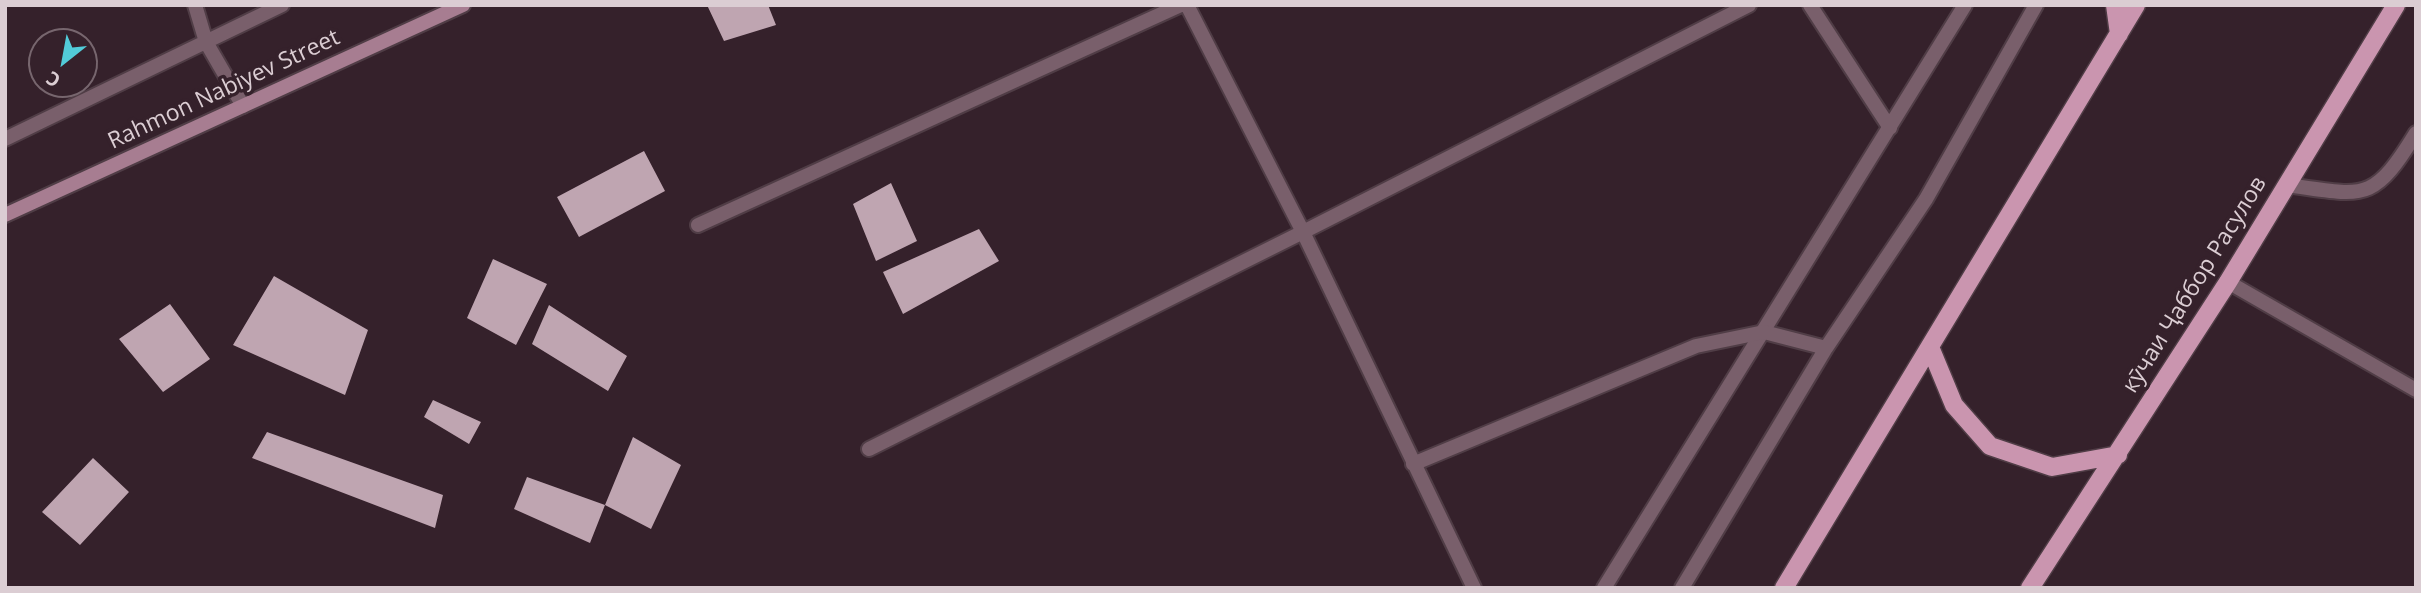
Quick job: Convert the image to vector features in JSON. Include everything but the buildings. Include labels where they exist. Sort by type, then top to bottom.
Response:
[{"type":"main road","name":"Rahmon Nabiyev Street","points":[[5,215],[463,5]]},
{"type":"main road","points":[[2115,5],[2119,34]]},
{"type":"main road","points":[[1784,588],[2136,5]]},
{"type":"main road","name":"кӯчаи Ҷаббор Расулов","points":[[2031,588],[2228,282],[2396,5]]},
{"type":"main road","points":[[1930,347],[1954,405],[1990,446],[2052,467],[2118,455]]},
{"type":"street","points":[[195,5],[206,42],[243,106]]},
{"type":"street","points":[[5,139],[282,5]]},
{"type":"street","points":[[698,225],[1181,5]]},
{"type":"street","points":[[1187,5],[1303,232],[1474,588]]},
{"type":"street","points":[[869,449],[1749,5]]},
{"type":"street","points":[[1810,5],[1890,128]]},
{"type":"street","points":[[1604,588],[1965,5]]},
{"type":"street","points":[[1682,588],[1826,348],[1926,199],[2036,5]]},
{"type":"street","points":[[2287,185],[2354,194],[2376,186],[2398,163],[2416,133]]},
{"type":"street","points":[[2228,282],[2416,390]]},
{"type":"street","points":[[1413,464],[1696,346],[1764,332],[1826,348]]}]
